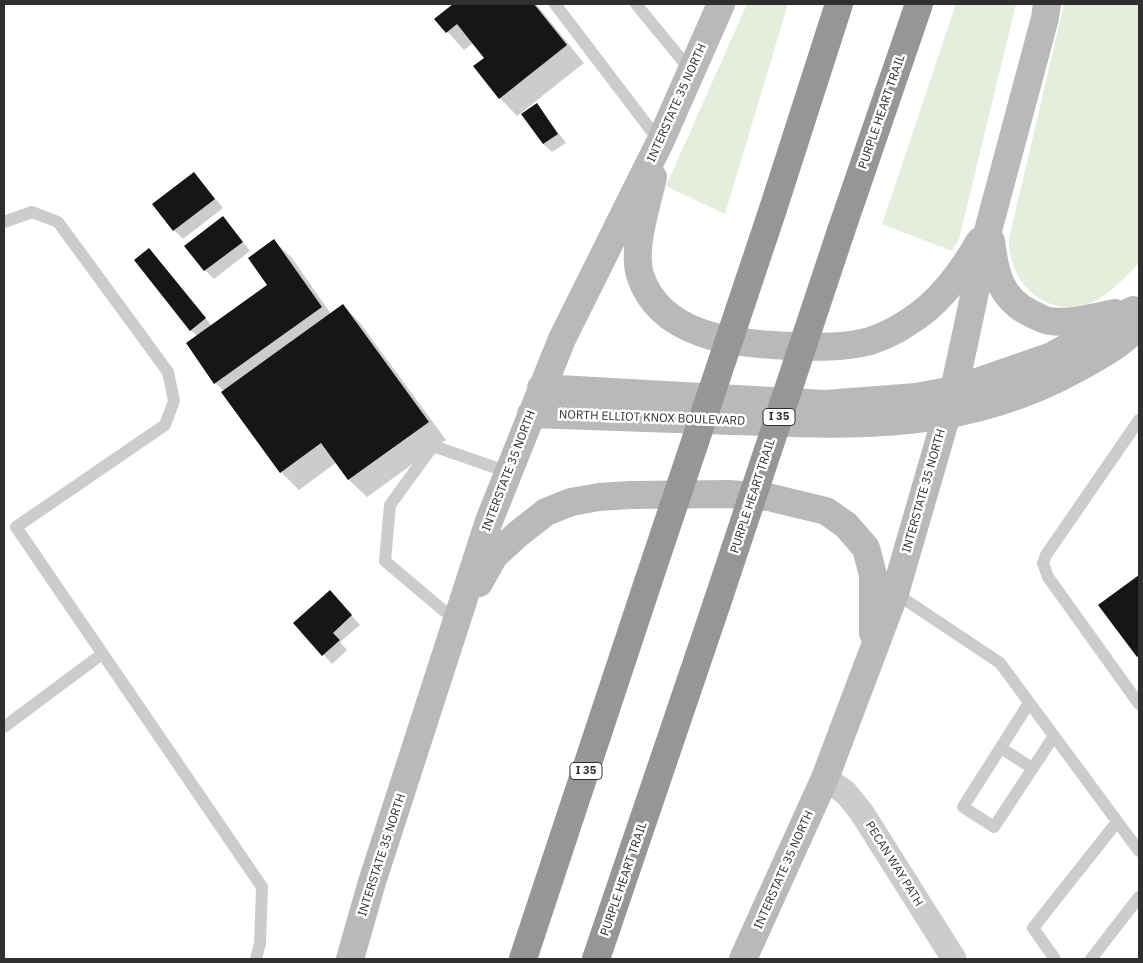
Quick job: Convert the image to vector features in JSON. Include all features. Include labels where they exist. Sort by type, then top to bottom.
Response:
[{"type":"highway","name":"I 35","points":[[523,959],[773,209],[839,4]]},
{"type":"highway","name":"PURPLE HEART TRAIL","points":[[596,959],[718,604],[841,231],[919,4]]},
{"type":"main road","name":"INTERSTATE 35 NORTH","points":[[350,959],[372,882],[489,521],[508,472],[562,339],[660,142],[721,4]]},
{"type":"main road","name":"INTERSTATE 35 NORTH","points":[[743,959],[825,778],[871,662],[895,593],[954,390],[989,227],[1045,18],[1047,4]]},
{"type":"main road","points":[[660,142],[638,248],[639,272],[647,293],[666,315],[699,333],[749,344],[831,347],[870,341],[907,323],[936,301],[966,265],[989,227]]},
{"type":"main road","points":[[989,227],[995,273],[1007,294],[1022,309],[1049,322],[1137,314]]},
{"type":"main road","name":"NORTH ELLIOT KNOX BOULEVARD","points":[[541,388],[825,404],[916,397],[954,390],[1052,356],[1137,314]]},
{"type":"main road","name":"NORTH ELLIOT KNOX BOULEVARD","points":[[531,414],[830,425],[895,423],[946,416],[1015,397],[1068,374],[1114,346],[1134,331],[1137,314]]},
{"type":"main road","points":[[457,622],[494,556],[546,512],[571,502],[598,497],[728,494],[768,497],[826,511],[846,525],[866,548],[873,575],[874,600],[871,662]]},
{"type":"street","name":"PECAN WAY PATH","points":[[825,778],[846,793],[862,813],[954,959]]},
{"type":"lane","points":[[555,4],[660,142]]},
{"type":"lane","points":[[636,4],[691,72]]},
{"type":"lane","points":[[4,222],[32,212],[58,222],[168,372],[174,401],[165,425],[10,528],[102,654],[262,887],[260,943],[256,959]]},
{"type":"lane","points":[[1139,420],[1046,555],[1043,563],[1048,577],[1139,704]]},
{"type":"lane","points":[[457,622],[385,561],[390,505],[433,446],[508,472]]},
{"type":"lane","points":[[895,593],[1000,663],[1139,851]]},
{"type":"lane","points":[[4,727],[102,654]]},
{"type":"lane","points":[[1030,703],[963,807],[994,827],[1054,736]]},
{"type":"lane","points":[[1001,748],[1032,768]]},
{"type":"lane","points":[[1055,959],[1033,928],[1117,822]]},
{"type":"lane","points":[[1091,959],[1139,897]]},
{"type":"green space","points":[[747,4],[788,4],[725,214],[666,186]]},
{"type":"green space","points":[[956,4],[1016,4],[959,239],[952,251],[882,224]]},
{"type":"green space","points":[[1064,4],[1139,4],[1139,263],[1124,279],[1101,298],[1078,306],[1062,307],[1048,303],[1035,295],[1024,284],[1016,271],[1011,256],[1009,239]]},
{"type":"building","points":[[453,4],[534,4],[567,45],[499,99],[473,66],[484,58],[457,24],[446,33],[434,19]]},
{"type":"building","points":[[537,103],[558,134],[543,144],[521,114]]},
{"type":"building","points":[[194,172],[215,199],[173,231],[152,204]]},
{"type":"building","points":[[223,216],[243,242],[204,271],[184,246]]},
{"type":"building","points":[[274,239],[322,307],[214,384],[186,343],[267,285],[248,258]]},
{"type":"building","points":[[149,248],[206,318],[190,331],[134,260]]},
{"type":"building","points":[[343,304],[429,422],[348,480],[321,443],[280,473],[221,392]]},
{"type":"building","points":[[1139,575],[1139,656],[1137,657],[1098,605]]},
{"type":"building","points":[[330,590],[352,615],[333,633],[340,640],[322,656],[293,623]]}]
